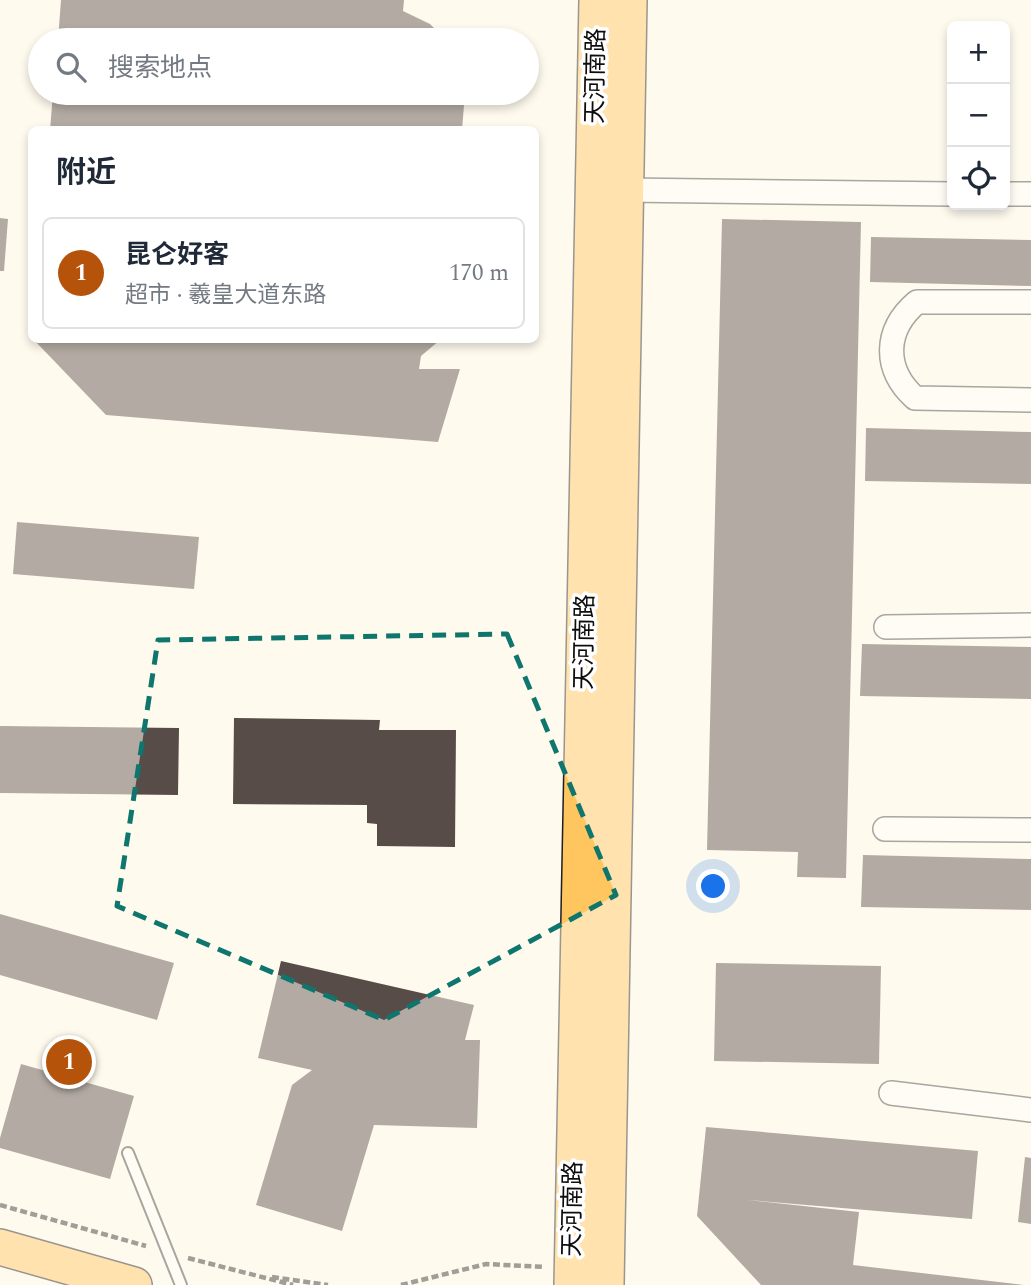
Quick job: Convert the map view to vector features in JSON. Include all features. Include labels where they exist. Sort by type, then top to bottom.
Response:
[{"type":"main road","name":"天河南路","points":[[572,1277],[597,0]]},
{"type":"main road","name":"天河南路","points":[[606,1285],[629,0]]},
{"type":"main road","points":[[0,1247],[134,1285]]},
{"type":"street","points":[[626,190],[947,194]]},
{"type":"street","points":[[1010,194],[1031,194]]},
{"type":"street","points":[[1031,302],[916,302],[898,322],[891,348],[896,376],[915,398],[1031,400]]},
{"type":"street","points":[[886,627],[1031,625]]},
{"type":"street","points":[[885,829],[1031,830]]},
{"type":"street","points":[[891,1093],[1031,1110]]},
{"type":"lane","points":[[128,1153],[181,1285]]},
{"type":"path","points":[[401,1285],[486,1264],[572,1277]]},
{"type":"path","points":[[247,1273],[328,1285]]},
{"type":"highlighted area","points":[[507,634],[616,895],[384,1020],[117,906],[158,640]]},
{"type":"building","points":[[61,0],[404,0],[403,11],[434,28],[59,28]]},
{"type":"building","points":[[52,105],[464,105],[462,126],[50,126]]},
{"type":"building","points":[[0,218],[8,219],[4,271],[0,271]]},
{"type":"building","points":[[722,219],[861,222],[846,878],[797,877],[798,852],[707,850]]},
{"type":"building","points":[[871,237],[1031,240],[1031,286],[870,282]]},
{"type":"building","points":[[37,343],[436,343],[421,356],[419,369],[460,369],[438,442],[106,415]]},
{"type":"building","points":[[866,428],[1031,432],[1031,484],[865,481]]},
{"type":"building","points":[[17,522],[199,537],[194,589],[13,574]]},
{"type":"building","points":[[862,644],[1031,647],[1031,699],[860,696]]},
{"type":"building","points":[[234,718],[380,720],[379,730],[456,730],[455,847],[377,846],[377,824],[367,823],[367,805],[233,804]]},
{"type":"building","points":[[0,726],[179,728],[178,795],[0,793]]},
{"type":"building","points":[[863,855],[1031,859],[1031,910],[861,907]]},
{"type":"building","points":[[0,914],[174,963],[157,1020],[0,975]]},
{"type":"building","points":[[281,961],[474,1005],[465,1040],[480,1040],[477,1128],[374,1125],[342,1231],[256,1205],[292,1085],[312,1070],[258,1058]]},
{"type":"building","points":[[716,963],[881,966],[879,1064],[714,1061]]},
{"type":"building","points":[[21,1064],[134,1096],[110,1179],[0,1148],[0,1138]]},
{"type":"building","points":[[706,1127],[978,1151],[972,1219],[748,1200],[859,1212],[853,1265],[1024,1285],[761,1285],[697,1216]]},
{"type":"building","points":[[1025,1157],[1031,1158],[1031,1224],[1018,1222]]},
{"type":"place","name":"昆仑好客","points":[[69,1062]]}]
